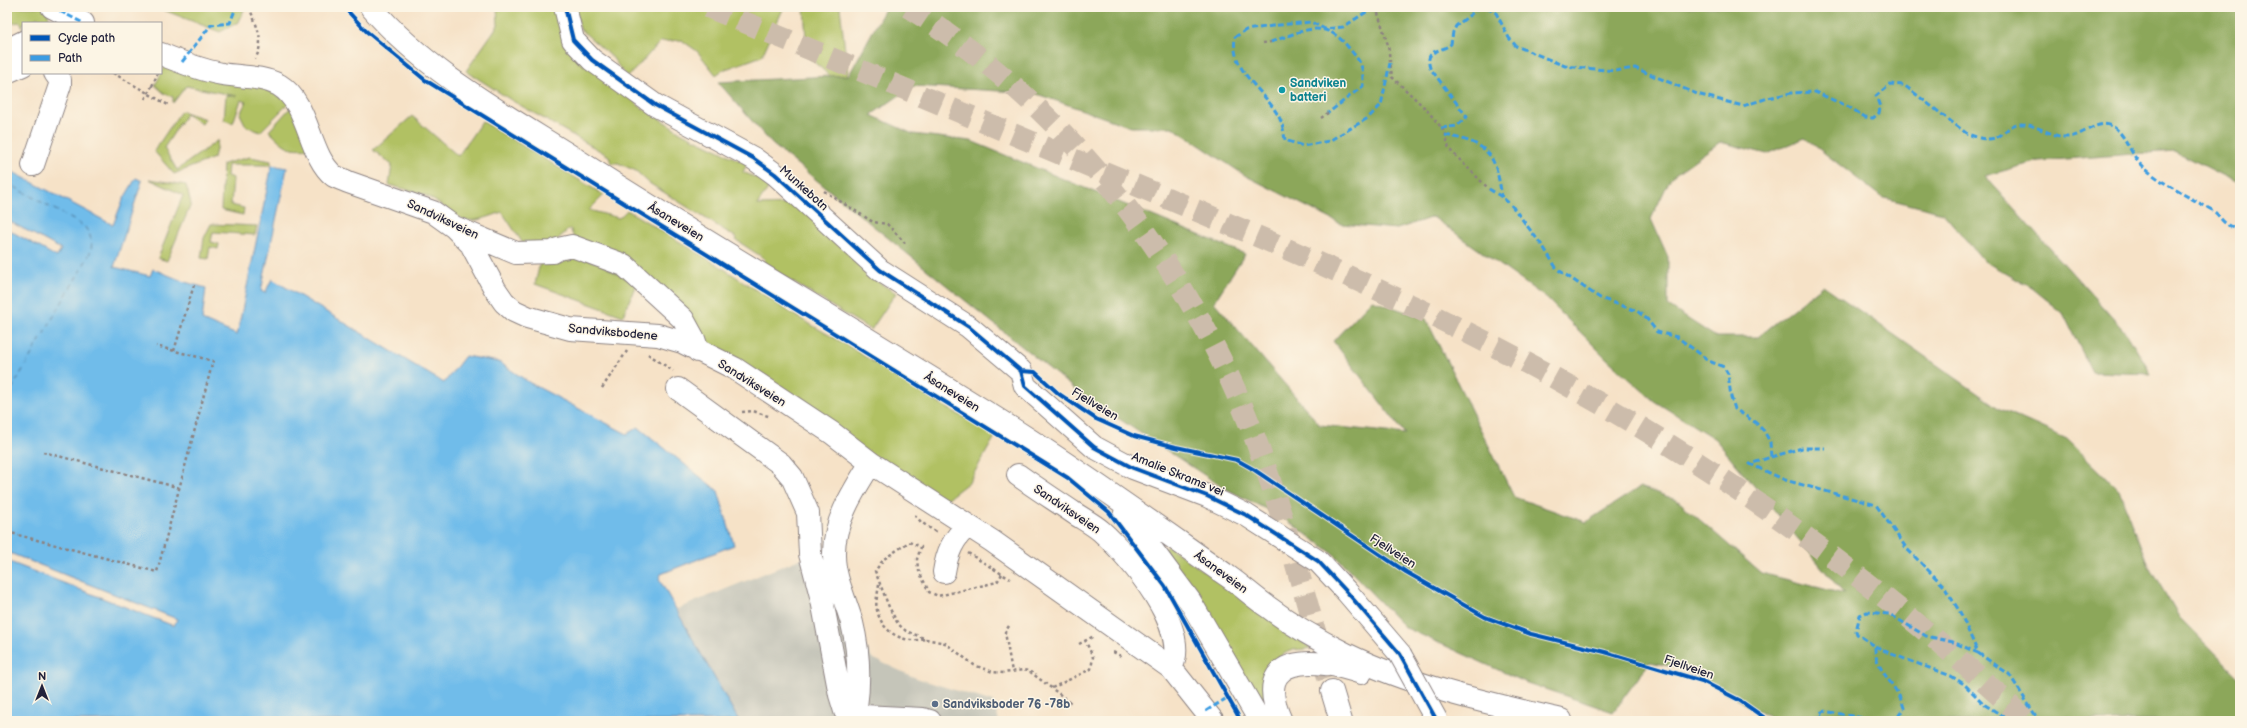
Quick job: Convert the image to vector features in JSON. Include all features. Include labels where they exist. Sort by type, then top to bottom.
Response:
[{"type":"main road","points":[[52,7],[81,22]]},
{"type":"main road","name":"Åsaneveien","points":[[371,7],[405,42],[433,66],[473,95],[639,200],[821,309],[1019,433],[1110,494],[1236,582],[1269,608],[1346,654],[1392,673],[1436,689],[1561,720]]},
{"type":"main road","name":"Munkebotn","points":[[565,7],[573,40],[592,60],[655,105],[752,158],[769,170],[880,270],[969,327],[1021,371]]},
{"type":"main road","points":[[7,50],[22,42]]},
{"type":"main road","name":"Sandviksveien","points":[[162,54],[222,74],[250,77],[279,85],[290,95],[304,117],[327,168],[335,176],[433,212],[454,227],[516,253],[553,252],[558,249],[572,246],[624,265],[683,319],[694,339],[698,351],[734,368],[832,433],[871,463],[968,526],[1171,668],[1206,719]]},
{"type":"main road","points":[[7,72],[22,65]]},
{"type":"main road","points":[[33,165],[60,85],[60,80],[56,74]]},
{"type":"main road","name":"Sandviksbodene","points":[[454,227],[471,244],[504,302],[514,311],[527,317],[570,329],[658,335],[682,342],[698,351]]},
{"type":"main road","name":"Amalie Skrams vei","points":[[1021,371],[1025,386],[1094,447],[1133,468],[1207,496],[1246,515],[1318,562],[1347,592],[1400,654],[1437,721]]},
{"type":"main road","points":[[678,389],[781,464],[792,477],[808,513],[810,554],[822,600],[844,711],[860,711],[930,721]]},
{"type":"main road","points":[[860,711],[859,667],[856,645],[834,557],[843,515],[853,492],[871,463]]},
{"type":"main road","name":"Sandviksveien","points":[[1018,475],[1101,531],[1141,575],[1168,619],[1176,656],[1171,668]]},
{"type":"main road","points":[[1110,494],[1154,549],[1190,601],[1260,721]]},
{"type":"main road","points":[[944,572],[946,558],[953,541],[968,526]]},
{"type":"main road","points":[[1281,721],[1274,707],[1273,692],[1275,680],[1283,670],[1292,664],[1307,662],[1346,668],[1434,698],[1505,716],[1561,720]]},
{"type":"main road","points":[[1332,691],[1341,721]]},
{"type":"path","points":[[249,7],[261,37],[260,50],[250,62]]},
{"type":"path","points":[[1376,7],[1388,45],[1392,77],[1426,109],[1445,132],[1449,149],[1489,189]]},
{"type":"path","points":[[1263,43],[1271,42]]},
{"type":"path","points":[[115,74],[170,106]]},
{"type":"path","points":[[145,99],[158,74]]},
{"type":"path","points":[[1321,118],[1328,113]]},
{"type":"path","points":[[818,188],[873,222],[887,224],[906,244]]},
{"type":"path","points":[[174,351],[194,285]]},
{"type":"path","points":[[7,331],[11,333]]},
{"type":"path","points":[[7,532],[157,572],[213,361],[156,346]]},
{"type":"path","points":[[602,388],[628,349],[620,346]]},
{"type":"path","points":[[645,352],[685,380],[678,389]]},
{"type":"path","points":[[742,412],[753,411],[771,417]]},
{"type":"path","points":[[43,452],[180,488]]},
{"type":"path","points":[[918,569],[917,559],[921,547],[909,542],[878,566],[875,574],[898,624],[906,631],[926,639],[945,643],[974,665],[984,669],[1000,673],[1027,670],[1071,703]]},
{"type":"path","points":[[879,585],[876,601],[877,612],[886,628],[896,636],[904,639],[912,641],[926,639]]},
{"type":"path","points":[[1009,626],[1005,632],[1012,672]]},
{"type":"path","points":[[1052,688],[1091,669],[1094,662],[1084,640]]},
{"type":"shaded area","points":[[817,552],[872,658],[916,678],[993,702],[999,721],[739,721],[677,609]]},
{"type":"green space","points":[[7,7],[44,7],[48,13],[50,22],[41,22],[37,17],[34,22],[22,22],[22,27],[20,22],[7,24]]},
{"type":"green space","points":[[156,7],[245,7],[239,22],[220,32]]},
{"type":"green space","points":[[497,7],[559,7],[638,105],[682,133],[747,164],[743,172],[771,184],[757,205],[797,204],[848,251],[873,279],[896,293],[871,330],[763,264],[765,259],[736,240],[737,238],[649,183],[636,171],[618,163],[611,163],[609,156],[511,100],[466,71],[498,25]]},
{"type":"green space","points":[[575,7],[784,7],[762,56],[723,70],[716,75],[697,51],[681,40],[660,42],[627,78],[612,57],[580,29]]},
{"type":"green space","points":[[804,7],[840,7],[849,85],[842,86],[807,56]]},
{"type":"green space","points":[[886,7],[2240,7],[2240,184],[2175,151],[2039,161],[1985,176],[2127,334],[2151,374],[2092,372],[2063,313],[2032,288],[1984,261],[1943,213],[1881,197],[1805,138],[1767,154],[1720,142],[1671,177],[1651,219],[1668,257],[1668,306],[1716,337],[1758,337],[1823,285],[2000,409],[2067,439],[2119,490],[2150,568],[2179,617],[2240,679],[2240,721],[1776,721],[1684,669],[1650,662],[1613,712],[1527,683],[1404,627],[1335,555],[1282,517],[1224,488],[1078,392],[772,144],[718,82],[849,75]],"holes":[[[913,86],[1034,93],[1131,127],[1172,127],[1246,176],[1341,224],[1397,229],[1433,217],[1546,298],[1606,358],[1654,401],[1715,439],[1844,594],[1761,573],[1677,500],[1640,487],[1586,522],[1514,497],[1426,319],[1372,300],[1333,341],[1405,434],[1320,425],[1214,302],[1245,254],[971,141],[913,134],[871,115]]]},
{"type":"green space","points":[[168,61],[256,84],[290,102],[260,132],[246,126],[240,114],[246,102],[241,100],[233,123],[224,120],[226,95],[237,96],[186,86],[173,103],[173,97],[165,94],[155,85]]},
{"type":"green space","points":[[292,106],[313,148],[298,149],[288,147],[269,131]]},
{"type":"green space","points":[[181,111],[205,119],[202,124],[186,114],[164,148],[177,170],[218,140],[214,158],[174,174],[154,151]]},
{"type":"green space","points":[[412,116],[458,156],[482,121],[604,195],[589,210],[619,218],[627,210],[718,265],[796,316],[850,347],[931,399],[996,435],[969,482],[943,502],[712,351],[684,315],[578,248],[570,228],[547,249],[526,248],[502,212],[477,220],[463,219],[426,196],[389,185],[392,165],[373,150]]},
{"type":"green space","points":[[250,157],[271,161],[271,165],[228,165],[227,176],[233,178],[231,205],[244,208],[243,215],[221,210],[223,164]]},
{"type":"green space","points":[[149,179],[186,185],[191,204],[167,261],[158,258],[183,195]]},
{"type":"green space","points":[[211,224],[257,226],[255,235],[213,232],[211,242],[219,244],[218,249],[210,247],[208,259],[201,258],[204,238]]},
{"type":"green space","points":[[563,252],[598,263],[636,284],[623,316],[535,284],[541,259]]},
{"type":"green space","points":[[1168,546],[1311,648],[1293,650],[1282,655],[1270,670],[1267,689],[1269,721],[1164,549]]},
{"type":"water","points":[[272,165],[287,168],[261,291],[265,293],[272,279],[444,383],[465,356],[499,362],[530,383],[627,434],[638,427],[718,491],[734,545],[661,574],[659,579],[739,721],[7,721],[7,561],[174,626],[177,619],[7,552],[7,229],[57,257],[61,249],[7,220],[7,179],[11,171],[113,225],[123,200],[136,178],[142,181],[114,267],[150,276],[153,269],[185,282],[206,288],[202,320],[237,335]]},
{"type":"ferry route","points":[[7,397],[87,259],[92,246],[91,238],[84,226],[13,186]]},
{"type":"tunnel","points":[[708,7],[1292,251],[1460,329],[1569,386],[1630,421],[1691,459],[1808,539],[1921,627],[1975,673],[2027,721]]},
{"type":"tunnel","points":[[908,7],[965,47],[1019,91],[1069,140],[1115,192],[1156,248],[1193,307],[1225,369],[1253,433],[1265,465],[1295,561],[1332,691]]},
{"type":"marked path","points":[[52,7],[81,22]]},
{"type":"marked path","points":[[182,62],[211,25],[230,23],[235,10],[234,7]]},
{"type":"marked path","points":[[1374,7],[1343,27],[1325,29],[1311,22],[1246,30],[1235,37],[1235,50],[1238,61],[1250,81],[1274,109],[1281,121],[1285,140],[1303,146],[1329,141],[1368,118],[1381,105],[1390,63]]},
{"type":"marked path","points":[[1441,128],[1457,126],[1467,117],[1430,68],[1429,57],[1434,52],[1451,44],[1453,32],[1456,26],[1480,7]]},
{"type":"marked path","points":[[1487,7],[1496,13],[1509,38],[1516,46],[1565,66],[1615,71],[1635,68],[1697,94],[1743,106],[1791,93],[1815,92],[1849,107],[1865,117],[1873,118],[1879,113],[1880,107],[1876,96],[1890,84],[1904,85],[1966,133],[1984,139],[1998,137],[2017,124],[2026,124],[2063,137],[2074,136],[2099,125],[2109,125],[2119,132],[2138,162],[2143,167],[2167,185],[2212,210],[2224,222],[2240,232]]},
{"type":"marked path","points":[[1271,42],[1303,31],[1322,29],[1339,38],[1353,53],[1362,68],[1363,86],[1328,113]]},
{"type":"marked path","points":[[1445,135],[1472,142],[1488,153],[1493,160],[1502,197]]},
{"type":"marked path","points":[[1489,189],[1502,197],[1512,206],[1544,248],[1557,269],[1600,298],[1637,311],[1647,319],[1657,332],[1677,337],[1711,362],[1724,367],[1728,374],[1731,397],[1735,409],[1756,423],[1764,431],[1770,442],[1771,457],[1750,464],[1785,480],[1876,505],[1907,549],[1943,585],[1960,612],[1978,653],[1953,642],[1926,636],[1889,614],[1867,612],[1860,615],[1856,631],[1857,634],[1875,646],[1878,663],[1901,699],[1904,708],[1895,721]]},
{"type":"marked path","points":[[1771,457],[1802,448],[1825,448]]},
{"type":"marked path","points":[[1875,646],[1889,653],[1951,676],[1964,684],[1985,705],[2011,721]]},
{"type":"marked path","points":[[1978,653],[2009,674],[2039,721]]},
{"type":"marked path","points":[[1206,711],[1227,698]]},
{"type":"marked path","points":[[1822,721],[1820,713],[1824,711],[1880,721]]},
{"type":"cycle path","points":[[344,7],[366,31],[425,80],[1068,478],[1109,512],[1165,586],[1241,721]]},
{"type":"cycle path","points":[[565,7],[573,40],[592,60],[655,105],[753,158],[775,174],[880,270],[969,327],[1021,371]]},
{"type":"cycle path","name":"Fjellveien","points":[[1021,371],[1035,372],[1059,394],[1096,419],[1134,436],[1237,460],[1253,469],[1406,572],[1485,617],[1531,634],[1605,652],[1702,681],[1739,700],[1769,721]]},
{"type":"cycle path","points":[[1021,371],[1025,386],[1094,447],[1133,468],[1207,496],[1246,515],[1318,561],[1347,592],[1400,654],[1437,721]]},
{"type":"place","name":"Sandviken batteri","points":[[1282,90]]},
{"type":"place","name":"Sandviksboder 76 -78b","points":[[935,704]]}]
